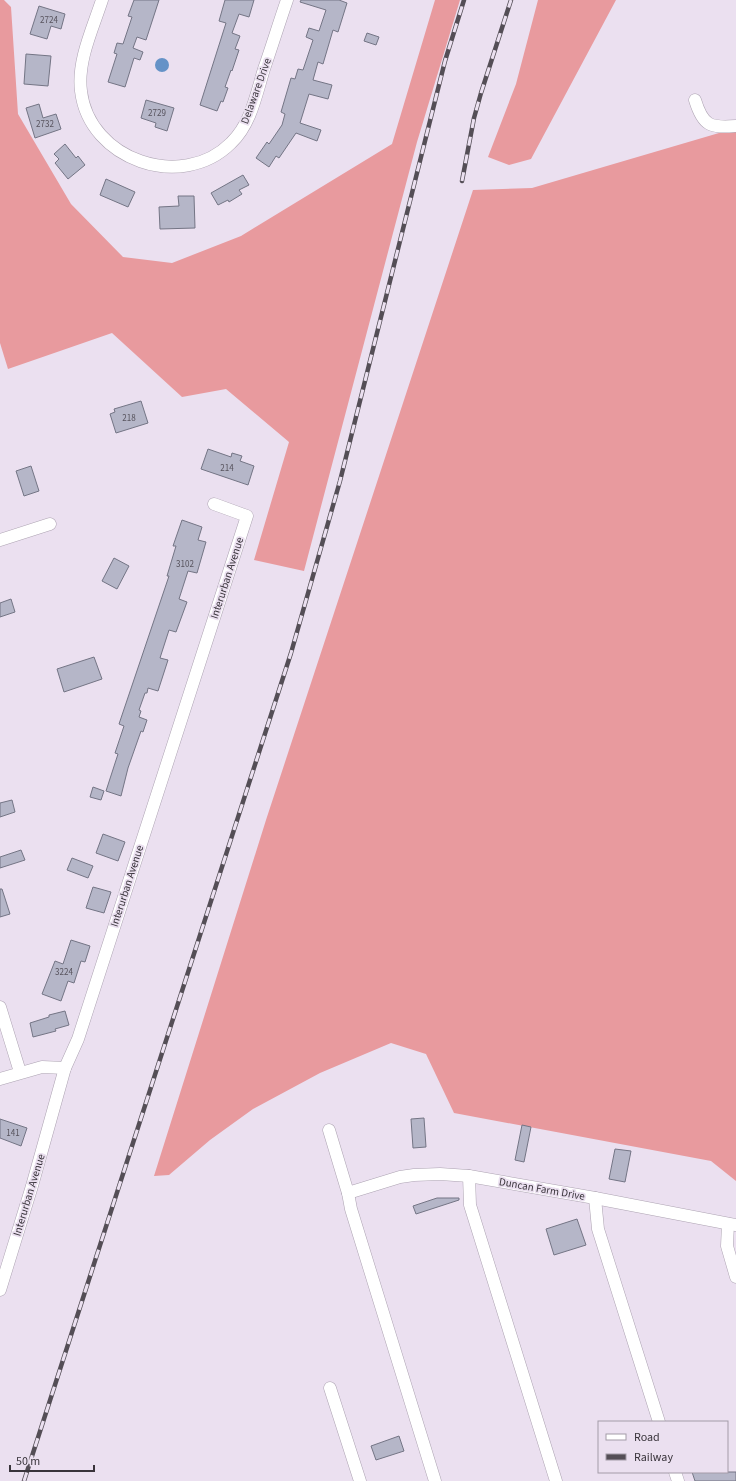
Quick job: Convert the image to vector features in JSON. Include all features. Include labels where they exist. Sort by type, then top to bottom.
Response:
[{"type":"street","name":"Delaware Drive","points":[[102,0],[84,59],[80,80],[83,103],[92,125],[105,141],[116,150],[129,157],[152,165],[168,167],[185,166],[200,162],[217,154],[231,144],[239,134],[251,111],[287,0]]},
{"type":"street","points":[[695,100],[699,113],[707,124],[720,127],[736,126]]},
{"type":"street","name":"Interurban Avenue","points":[[0,1290],[32,1186],[65,1068],[78,1039],[247,516],[214,504]]},
{"type":"street","points":[[0,540],[50,524]]},
{"type":"street","points":[[0,1006],[20,1072]]},
{"type":"street","points":[[0,1078],[42,1067],[65,1068]]},
{"type":"street","points":[[329,1130],[348,1193],[351,1209],[434,1481]]},
{"type":"street","name":"Duncan Farm Drive","points":[[348,1193],[400,1177],[414,1175],[440,1174],[469,1176],[732,1224]]},
{"type":"street","points":[[469,1176],[470,1205],[556,1481]]},
{"type":"street","points":[[595,1198],[598,1229],[659,1421]]},
{"type":"street","points":[[732,1224],[727,1246],[736,1277]]},
{"type":"street","points":[[330,1388],[360,1481]]},
{"type":"shaded area","points":[[0,0],[4,0],[11,7],[18,114],[71,204],[123,257],[172,263],[241,236],[392,144],[435,0],[460,0],[417,142],[304,571],[254,560],[289,442],[226,389],[182,397],[112,333],[8,369],[0,343]]},
{"type":"shaded area","points":[[538,0],[616,0],[531,159],[509,165],[488,157],[516,84]]},
{"type":"shaded area","points":[[736,128],[736,1181],[711,1161],[454,1113],[426,1054],[391,1043],[320,1073],[253,1109],[210,1140],[169,1175],[154,1176],[266,820],[473,190],[532,188]]},
{"type":"water","points":[[159,58],[165,58],[169,62],[169,68],[165,72],[159,72],[155,68],[155,62]]},
{"type":"building","points":[[134,0],[159,0],[146,40],[137,37],[133,48],[143,52],[140,60],[134,58],[125,87],[108,82],[117,54],[114,53],[117,43],[123,44],[132,17],[128,16]]},
{"type":"building","points":[[225,0],[254,0],[249,17],[239,14],[232,33],[240,36],[235,49],[239,50],[225,87],[228,88],[223,102],[221,101],[217,111],[200,105],[226,23],[219,21]]},
{"type":"building","points":[[301,0],[339,0],[347,3],[338,32],[333,30],[323,64],[318,62],[313,80],[332,85],[328,99],[309,94],[300,123],[321,130],[317,141],[296,133],[279,158],[276,156],[269,167],[256,158],[267,142],[269,144],[282,125],[285,114],[281,112],[291,78],[295,79],[298,69],[303,70],[313,40],[306,37],[309,28],[319,31],[326,10],[300,2]]},
{"type":"building","points":[[39,6],[65,14],[61,29],[51,26],[47,39],[30,34]]},
{"type":"building","points":[[367,33],[379,37],[376,45],[364,41]]},
{"type":"building","points":[[26,54],[51,56],[48,86],[24,84]]},
{"type":"building","points":[[146,100],[174,108],[167,131],[155,127],[156,123],[141,118]]},
{"type":"building","points":[[39,104],[43,118],[56,114],[61,129],[35,138],[26,108]]},
{"type":"building","points":[[65,144],[76,158],[78,156],[85,165],[68,179],[55,163],[59,159],[54,154]]},
{"type":"building","points":[[243,175],[249,185],[239,190],[242,194],[229,202],[228,200],[218,205],[211,193]]},
{"type":"building","points":[[106,179],[135,192],[128,207],[100,195]]},
{"type":"building","points":[[178,196],[194,196],[195,228],[160,229],[159,207],[179,206]]},
{"type":"building","points":[[141,401],[148,423],[116,433],[110,414],[115,412],[114,409]]},
{"type":"building","points":[[208,449],[231,457],[232,453],[242,456],[240,461],[254,466],[248,485],[201,469]]},
{"type":"building","points":[[31,466],[39,491],[24,496],[16,471]]},
{"type":"building","points":[[182,520],[202,527],[198,540],[206,542],[197,573],[188,571],[179,599],[187,602],[176,632],[169,630],[160,658],[168,660],[158,691],[148,688],[139,710],[141,711],[139,717],[147,720],[143,732],[141,731],[128,768],[121,796],[106,791],[118,754],[115,753],[124,726],[119,724],[169,576],[167,576],[176,546],[173,546]]},
{"type":"building","points":[[114,558],[129,566],[117,589],[102,581]]},
{"type":"building","points":[[11,599],[15,612],[0,617],[0,603]]},
{"type":"building","points":[[94,657],[102,679],[64,692],[57,669]]},
{"type":"building","points":[[93,787],[104,791],[101,800],[90,797]]},
{"type":"building","points":[[12,800],[15,812],[0,817],[0,803]]},
{"type":"building","points":[[103,834],[125,842],[118,861],[96,853]]},
{"type":"building","points":[[21,850],[25,860],[0,868],[0,857]]},
{"type":"building","points":[[72,858],[93,866],[88,878],[67,870]]},
{"type":"building","points":[[93,887],[111,892],[104,913],[86,908]]},
{"type":"building","points":[[0,889],[2,889],[10,914],[0,917]]},
{"type":"building","points":[[71,940],[90,946],[85,962],[81,961],[74,983],[68,981],[61,1001],[42,994],[55,961],[63,964]]},
{"type":"building","points":[[65,1011],[69,1025],[55,1029],[56,1031],[33,1037],[30,1023],[49,1017],[49,1015]]},
{"type":"building","points":[[424,1118],[426,1147],[413,1148],[411,1119]]},
{"type":"building","points":[[0,1119],[27,1128],[21,1146],[0,1138]]},
{"type":"building","points":[[522,1125],[531,1127],[524,1162],[515,1160]]},
{"type":"building","points":[[615,1149],[631,1151],[625,1182],[609,1179]]},
{"type":"building","points":[[437,1198],[459,1198],[459,1200],[416,1214],[413,1206]]},
{"type":"building","points":[[577,1219],[586,1245],[554,1255],[546,1229]]},
{"type":"building","points":[[399,1436],[404,1451],[376,1460],[371,1446]]},
{"type":"building","points":[[736,1472],[736,1481],[695,1481],[692,1473]]},
{"type":"railway","points":[[24,1481],[291,653],[340,481],[445,61],[464,0]]},
{"type":"railway","points":[[462,181],[474,118],[511,0]]}]
